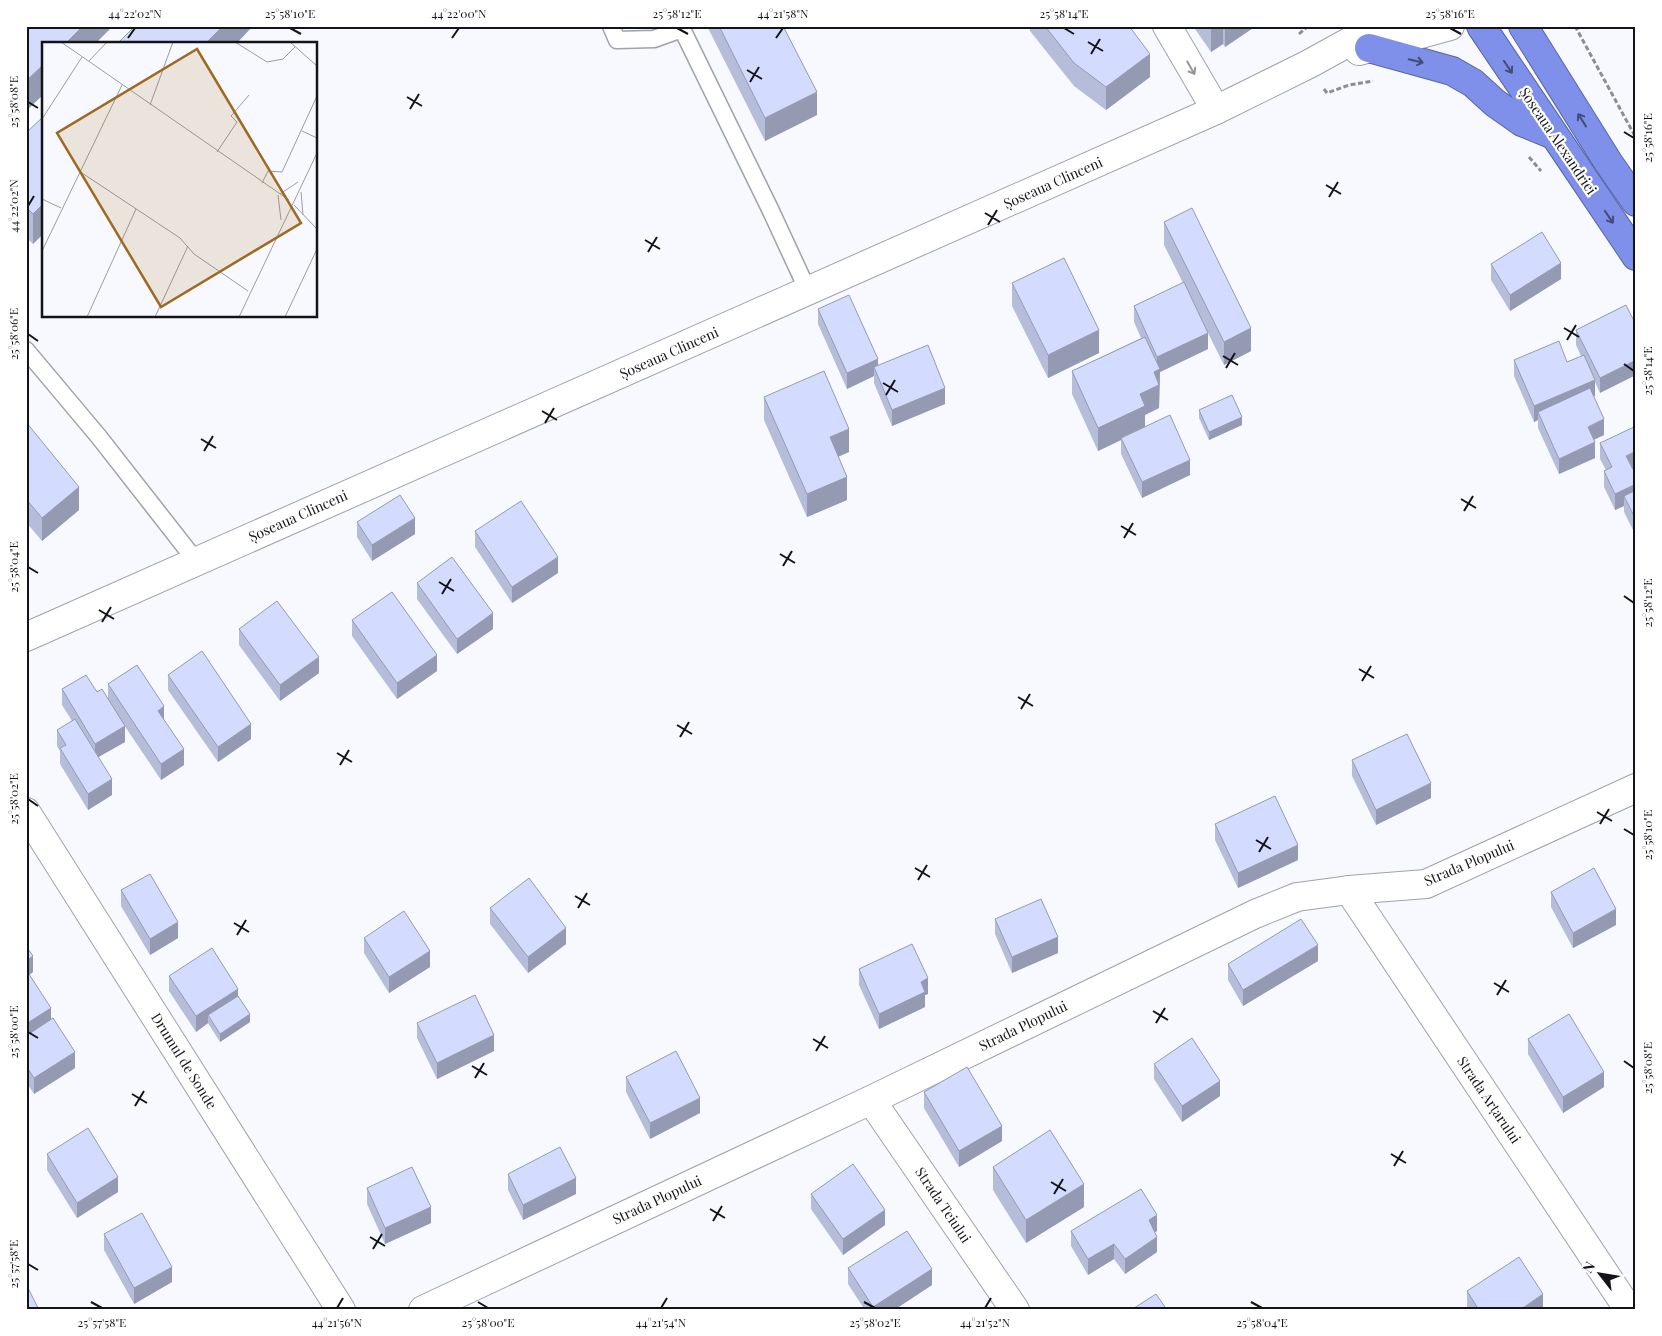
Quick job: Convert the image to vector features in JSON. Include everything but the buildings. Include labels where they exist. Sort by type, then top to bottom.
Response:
[{"type":"highway","name":"Șoseaua Alexandriei","points":[[1481,26],[1636,256]]},
{"type":"highway","points":[[1523,26],[1608,162],[1636,202]]},
{"type":"highway","points":[[1371,33],[1452,71],[1473,83],[1495,103],[1522,122],[1554,135]]},
{"type":"street","points":[[1167,26],[1216,110]]},
{"type":"street","name":"Șoseaua Clinceni","points":[[26,637],[1216,110],[1371,33],[1450,26]]},
{"type":"street","name":"Strada Plopului","points":[[423,1310],[871,1100],[1255,914],[1297,897],[1348,890],[1426,884],[1636,788]]},
{"type":"street","name":"Drumul de Sonde","points":[[26,812],[341,1310]]},
{"type":"street","name":"Strada Arțarului","points":[[1348,890],[1629,1310]]},
{"type":"street","name":"Strada Teiului","points":[[871,1100],[1015,1310]]},
{"type":"lane","points":[[610,26],[617,40],[654,39],[682,29],[808,292]]},
{"type":"lane","points":[[26,350],[196,561]]},
{"type":"path","points":[[1308,26],[1298,35],[1309,64],[1327,94],[1349,85],[1376,81]]},
{"type":"path","points":[[1575,26],[1636,138]]},
{"type":"path","points":[[1528,156],[1547,178]]}]
